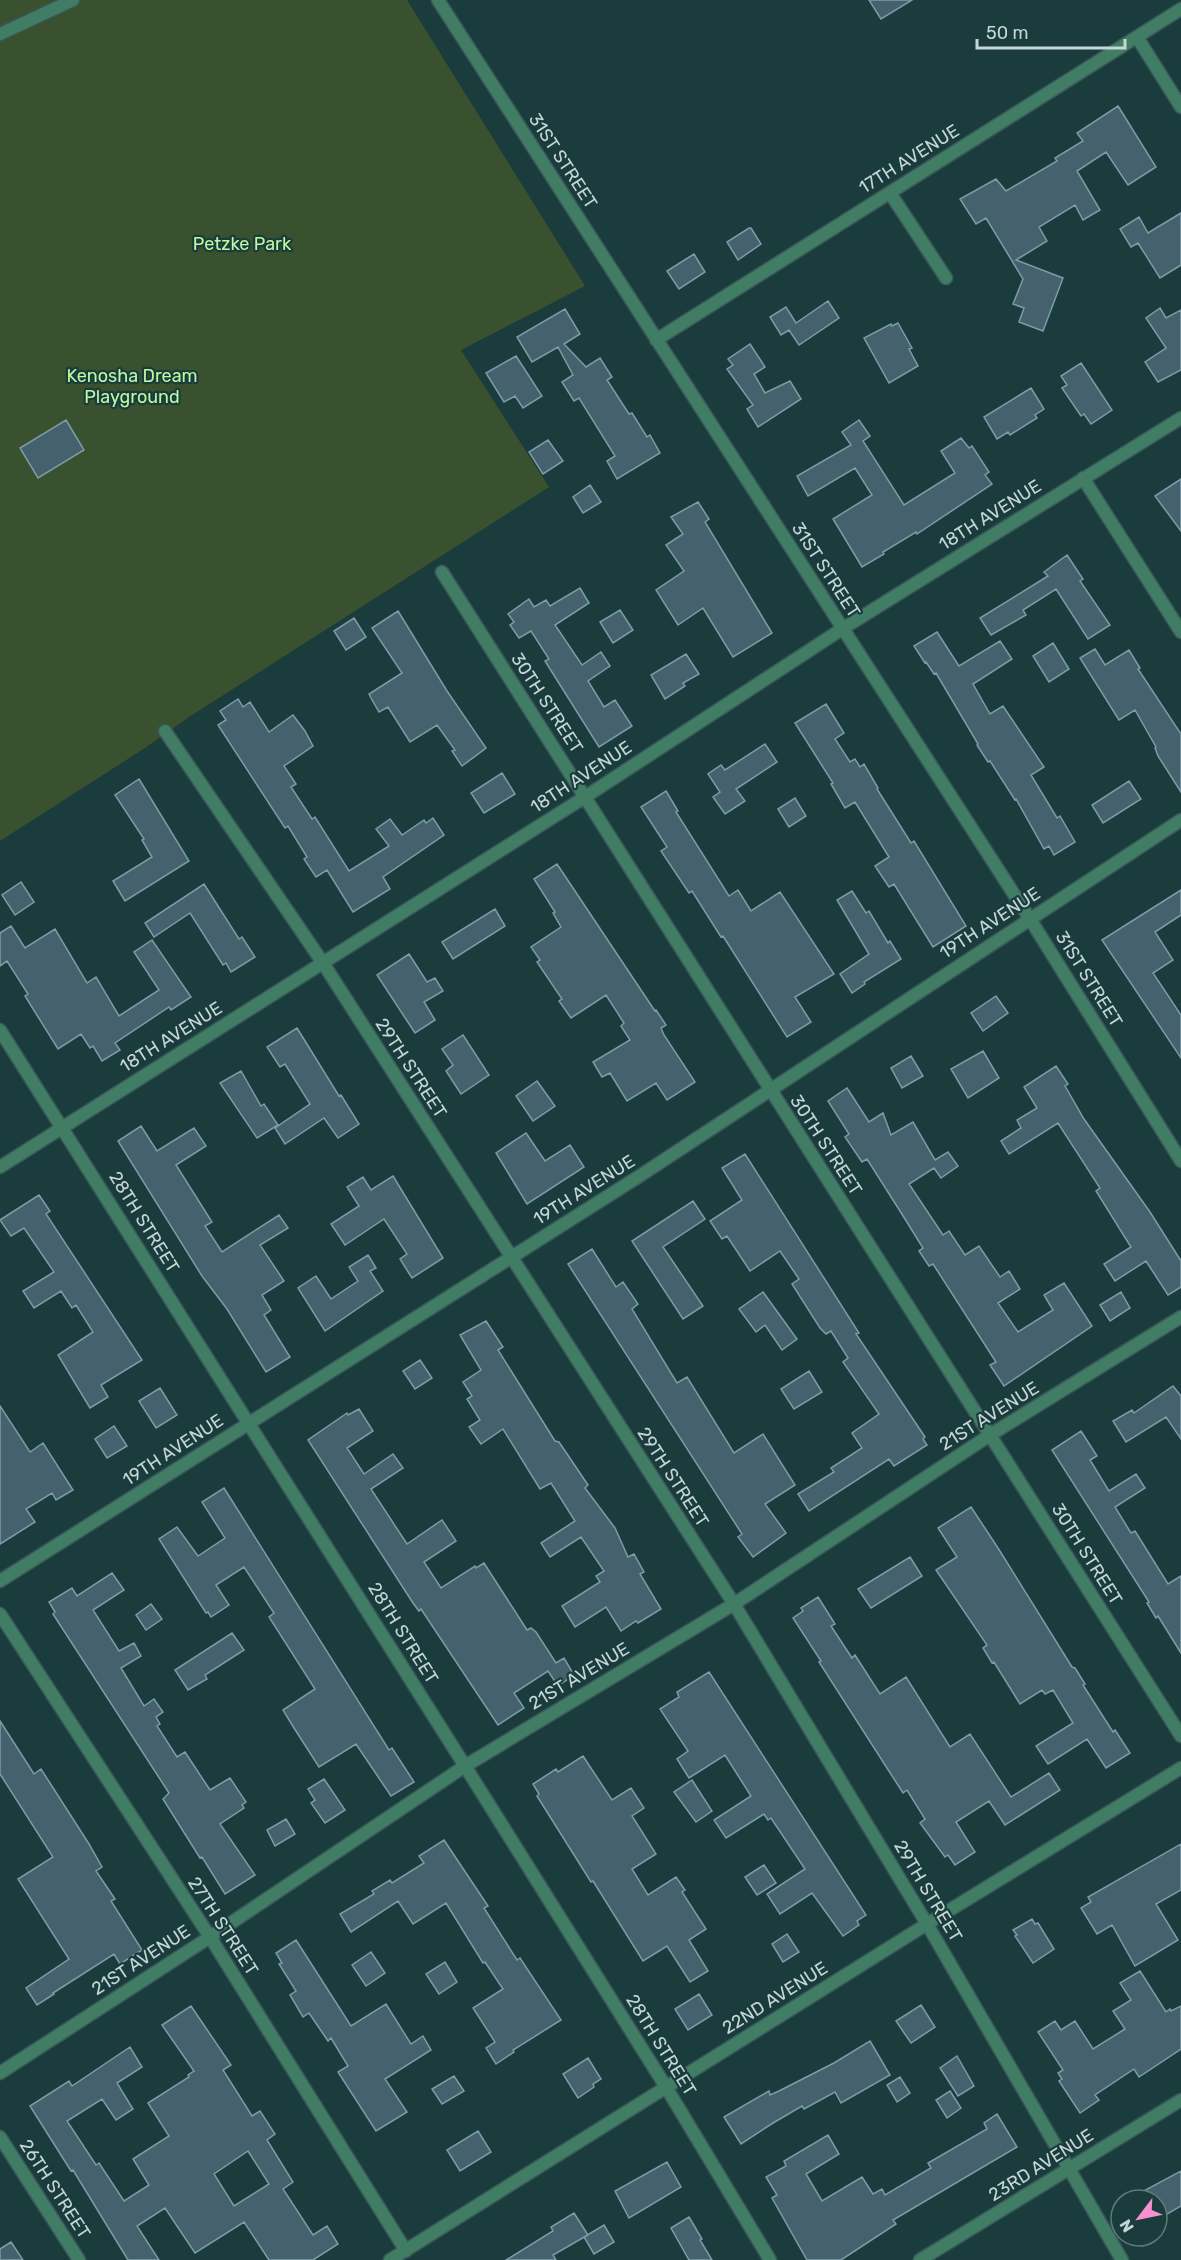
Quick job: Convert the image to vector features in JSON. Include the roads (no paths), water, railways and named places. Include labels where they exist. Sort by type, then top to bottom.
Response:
[{"type":"street","points":[[0,34],[73,0]]},
{"type":"street","name":"31ST STREET","points":[[438,0],[1030,919],[1181,1161]]},
{"type":"street","name":"17TH AVENUE","points":[[657,340],[1181,9]]},
{"type":"street","points":[[1137,37],[1181,107]]},
{"type":"street","points":[[890,193],[946,278]]},
{"type":"street","name":"18TH AVENUE","points":[[0,1167],[585,797],[842,629],[1181,418]]},
{"type":"street","points":[[1083,478],[1181,632]]},
{"type":"street","name":"30TH STREET","points":[[442,572],[1181,1736]]},
{"type":"street","name":"29TH STREET","points":[[165,731],[323,963],[734,1604],[927,1924],[1122,2260]]},
{"type":"street","name":"19TH AVENUE","points":[[0,1581],[638,1177],[1181,820]]},
{"type":"street","name":"28TH STREET","points":[[0,1030],[63,1126],[666,2087],[770,2260]]},
{"type":"street","name":"21ST AVENUE","points":[[0,2073],[210,1937],[465,1766],[734,1604],[990,1435],[1181,1317]]},
{"type":"street","name":"27TH STREET","points":[[0,1614],[210,1937],[408,2255]]},
{"type":"street","name":"22ND AVENUE","points":[[390,2260],[408,2255],[666,2087],[1181,1768]]},
{"type":"street","name":"23RD AVENUE","points":[[920,2260],[1181,2100]]},
{"type":"street","name":"26TH STREET","points":[[0,2138],[79,2260]]},
{"type":"park label","name":"Petzke Park","points":[[242,244]]},
{"type":"park label","name":"Kenosha Dream Playground","points":[[132,386]]}]
